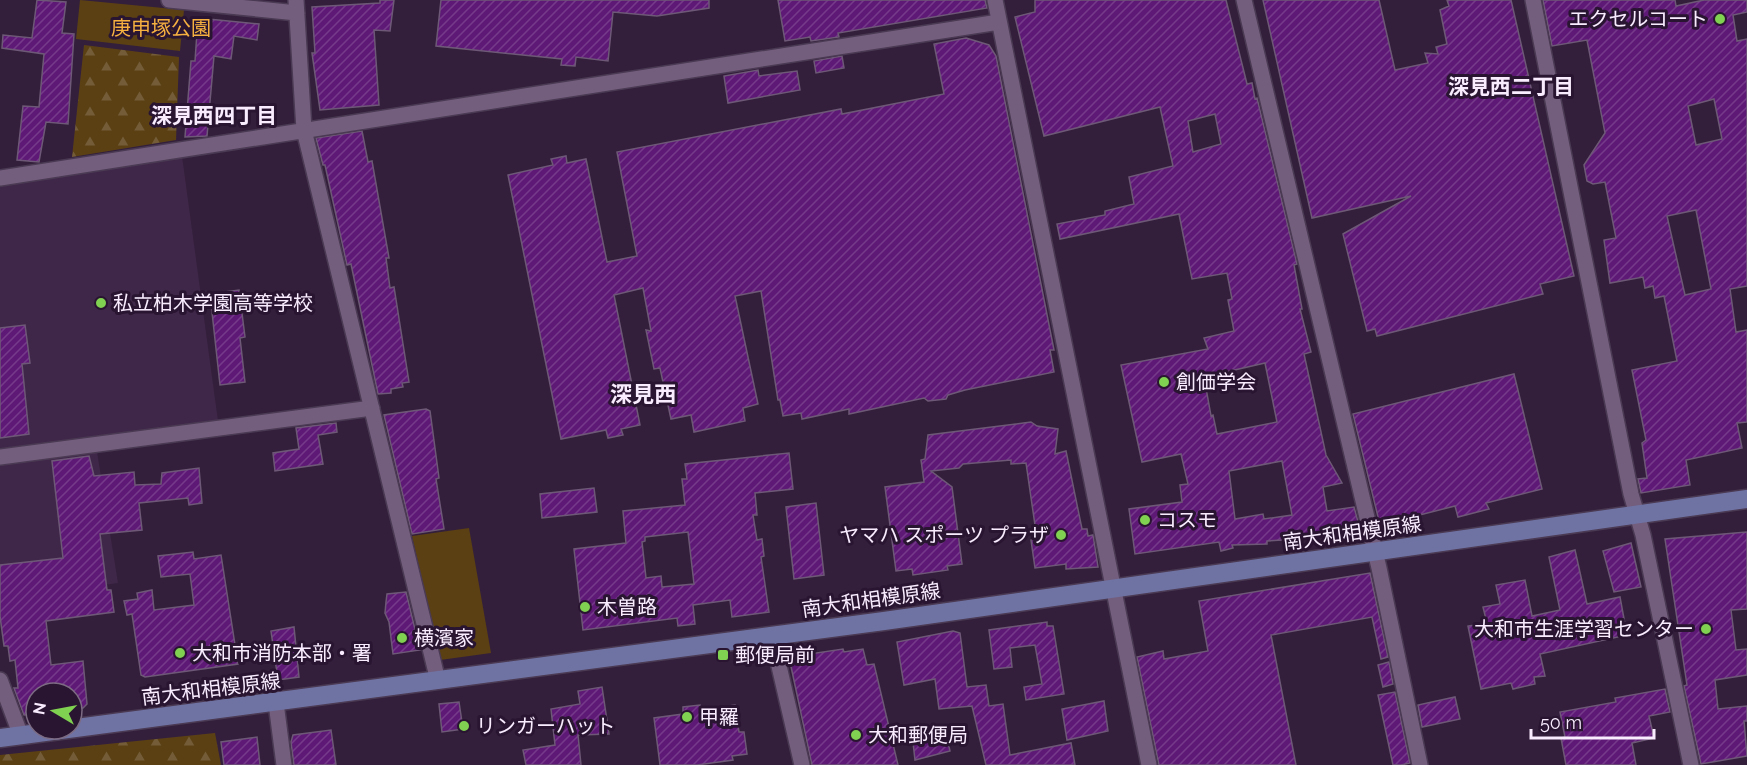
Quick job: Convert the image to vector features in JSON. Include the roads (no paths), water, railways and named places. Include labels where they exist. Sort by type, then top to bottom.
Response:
[{"type":"street","points":[[170,0],[296,6],[304,130],[438,681]]},
{"type":"street","points":[[995,0],[1149,765]]},
{"type":"street","points":[[1244,0],[1375,552],[1420,765]]},
{"type":"street","points":[[1533,0],[1637,514],[1691,765]]},
{"type":"street","points":[[0,178],[999,22]]},
{"type":"street","points":[[0,457],[372,408]]},
{"type":"street","name":"南大和相模原線","points":[[0,738],[772,636],[1747,499]]},
{"type":"street","points":[[772,636],[801,765]]},
{"type":"street","points":[[0,680],[21,736]]},
{"type":"street","points":[[276,703],[284,765]]},
{"type":"place","name":"エクセルコート","points":[[1720,19]]},
{"type":"place","name":"私立柏木学園高等学校","points":[[101,303]]},
{"type":"place","name":"創価学会","points":[[1164,382]]},
{"type":"place","name":"コスモ","points":[[1145,520]]},
{"type":"place","name":"ヤマハ スポーツ プラザ","points":[[1061,535]]},
{"type":"place","name":"木曽路","points":[[585,607]]},
{"type":"place","name":"大和市生涯学習センター","points":[[1706,629]]},
{"type":"place","name":"横濱家","points":[[402,638]]},
{"type":"place","name":"大和市消防本部・署","points":[[180,653]]},
{"type":"place","name":"郵便局前","points":[[723,655]]},
{"type":"place","name":"甲羅","points":[[687,717]]},
{"type":"place","name":"リンガーハット","points":[[464,726]]},
{"type":"place","name":"大和郵便局","points":[[856,735]]},
{"type":"district","name":"深見西二丁目","points":[[1511,86]]},
{"type":"district","name":"深見西四丁目","points":[[214,115]]},
{"type":"district","name":"深見西","points":[[643,394]]},
{"type":"park label","name":"庚申塚公園","points":[[161,28]]}]
